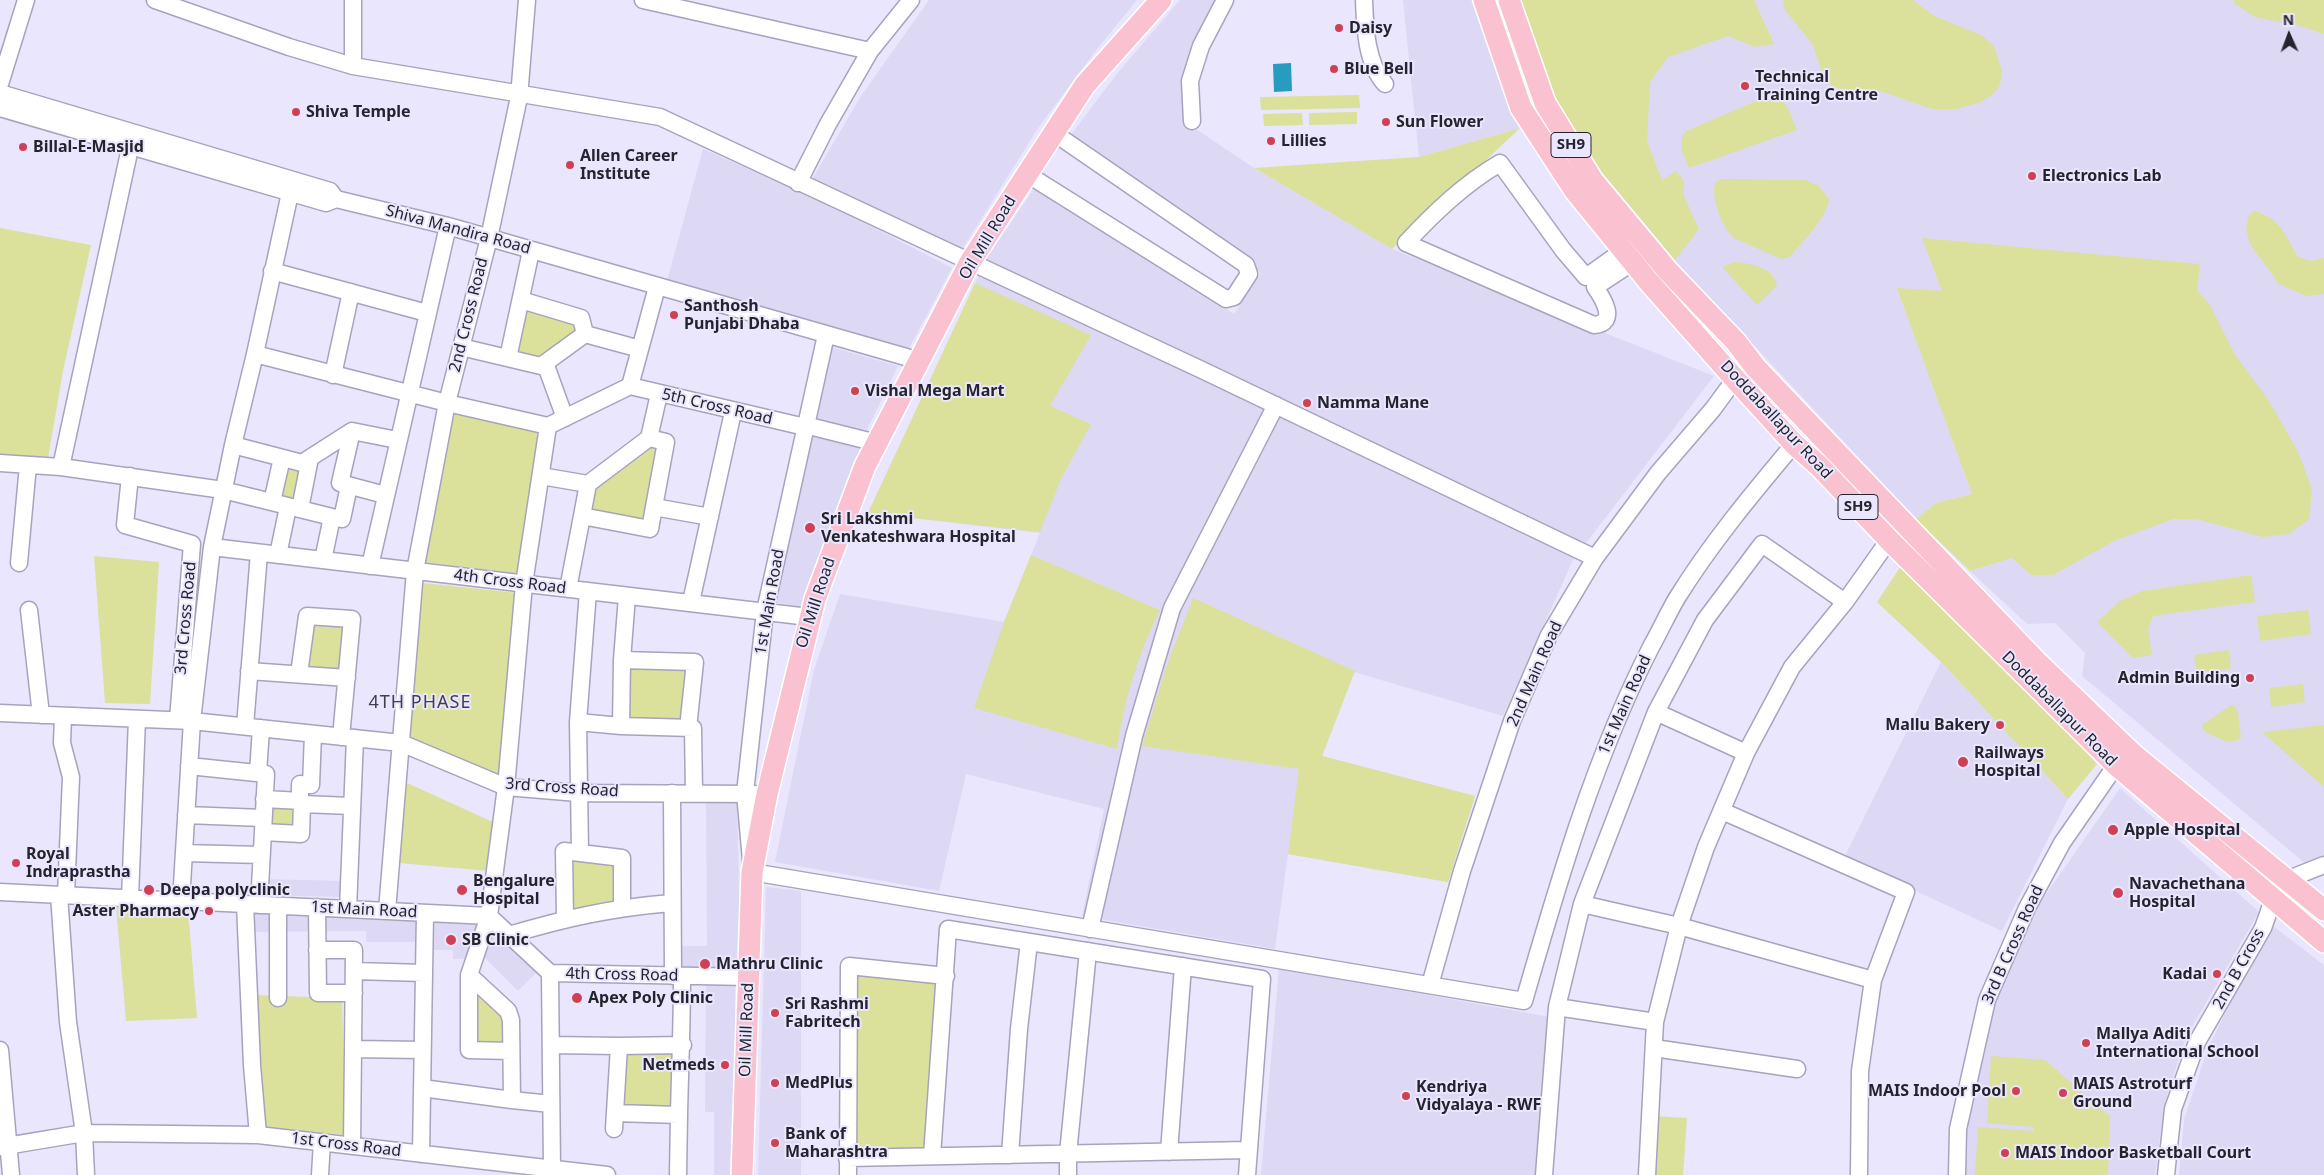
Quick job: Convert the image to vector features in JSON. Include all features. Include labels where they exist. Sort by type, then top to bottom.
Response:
[{"type":"main road","name":"Oil Mill Road","points":[[742,1175],[752,872],[767,794],[809,617],[865,466],[970,262],[1085,85],[1161,0]]},
{"type":"main road","name":"Doddaballapur Road","points":[[1484,0],[1522,108],[1575,191],[1628,256],[1735,379],[1794,444],[1819,466],[1889,540],[2116,765],[2324,942]]},
{"type":"main road","name":"Doddaballapur Road","points":[[1509,0],[1545,104],[1593,180],[1673,277],[1736,342],[1756,368],[1803,418],[2038,662],[2135,756],[2324,910]]},
{"type":"main road","points":[[1658,291],[1673,277]]},
{"type":"street","points":[[0,84],[26,0]]},
{"type":"street","points":[[155,0],[289,48],[353,66],[660,117],[1276,405],[1595,558]]},
{"type":"street","points":[[353,0],[353,66]]},
{"type":"street","name":"2nd Cross Road","points":[[387,911],[415,571],[447,403],[489,238],[519,94],[527,0]]},
{"type":"street","points":[[642,0],[870,51]]},
{"type":"street","points":[[1192,121],[1190,82],[1200,46],[1225,0]]},
{"type":"street","points":[[1364,0],[1366,30],[1376,74],[1385,84]]},
{"type":"street","points":[[798,183],[828,124],[870,51],[904,3]]},
{"type":"street","name":"Shiva Mandira Road","points":[[0,93],[132,139],[330,191],[336,199],[448,226],[920,362]]},
{"type":"street","points":[[0,108],[132,139],[290,193],[326,203],[336,199]]},
{"type":"street","points":[[1027,174],[1226,299],[1234,297],[1248,274],[1246,265],[1054,133]]},
{"type":"street","points":[[61,467],[132,139]]},
{"type":"street","points":[[1500,163],[1563,250],[1591,282],[1607,305],[1608,310],[1605,319],[1599,325],[1594,325],[1406,243],[1436,212],[1484,172],[1500,163]]},
{"type":"street","points":[[181,901],[189,766],[185,720],[223,490],[290,193]]},
{"type":"street","points":[[370,566],[408,393],[448,226]]},
{"type":"street","points":[[508,358],[531,250]]},
{"type":"street","points":[[1591,282],[1628,256]]},
{"type":"street","points":[[272,271],[427,313]]},
{"type":"street","points":[[255,354],[333,375],[548,426],[630,386],[657,287]]},
{"type":"street","points":[[333,375],[351,292]]},
{"type":"street","points":[[520,300],[581,318],[584,334]]},
{"type":"street","points":[[461,347],[541,366],[584,334]]},
{"type":"street","points":[[584,334],[640,350]]},
{"type":"street","name":"1st Main Road","points":[[752,872],[745,793],[765,611],[826,335]]},
{"type":"street","points":[[546,363],[565,418]]},
{"type":"street","name":"2nd Main Road","points":[[1430,985],[1462,871],[1512,721],[1549,635],[1595,558],[1658,473],[1713,409],[1735,379]]},
{"type":"street","name":"5th Cross Road","points":[[630,386],[733,412],[877,443]]},
{"type":"street","points":[[568,589],[588,484],[649,438],[659,394]]},
{"type":"street","points":[[1090,929],[1134,736],[1172,608],[1276,405]]},
{"type":"street","points":[[691,602],[733,412]]},
{"type":"street","points":[[511,1051],[469,1050],[469,975],[489,916],[506,787],[524,584],[548,426]]},
{"type":"street","points":[[233,445],[302,463],[352,430],[398,440]]},
{"type":"street","points":[[352,430],[340,483],[385,495]]},
{"type":"street","points":[[582,516],[650,528],[666,442],[649,438]]},
{"type":"street","name":"1st Main Road","points":[[1430,985],[1524,1001],[1559,879],[1603,752],[1639,670],[1677,598],[1734,515],[1794,444]]},
{"type":"street","points":[[272,502],[282,458]]},
{"type":"street","points":[[278,555],[310,458]]},
{"type":"street","points":[[0,463],[61,467],[223,490],[342,519],[349,486]]},
{"type":"street","points":[[19,563],[28,465]]},
{"type":"street","name":"3rd Cross Road","points":[[130,476],[126,525],[192,544],[185,720]]},
{"type":"street","points":[[541,476],[588,484]]},
{"type":"street","points":[[654,507],[710,517]]},
{"type":"street","points":[[323,560],[332,517]]},
{"type":"street","points":[[1647,1175],[1655,1022],[1679,926],[1706,847],[1746,753],[1792,667],[1844,602],[1889,540]]},
{"type":"street","points":[[1544,1175],[1557,1006],[1582,904],[1656,712],[1705,620],[1762,544],[1844,602]]},
{"type":"street","name":"4th Cross Road","points":[[212,548],[809,617]]},
{"type":"street","points":[[258,773],[249,671],[259,553]]},
{"type":"street","points":[[580,852],[578,722],[588,591]]},
{"type":"street","points":[[621,726],[622,660],[627,596]]},
{"type":"street","points":[[29,610],[41,715]]},
{"type":"street","points":[[298,674],[307,616],[352,619],[347,678],[351,806],[348,909]]},
{"type":"street","points":[[622,660],[695,662],[688,728]]},
{"type":"street","points":[[249,671],[347,678]]},
{"type":"street","points":[[1656,712],[1746,753]]},
{"type":"street","name":"3rd Cross Road","points":[[0,713],[185,720],[401,743],[506,787],[578,793],[767,794]]},
{"type":"street","points":[[63,716],[62,743],[71,777],[63,895],[68,1022],[84,1134],[86,1175]]},
{"type":"street","points":[[130,898],[137,719]]},
{"type":"street","points":[[578,722],[621,726],[693,728],[694,793]]},
{"type":"street","points":[[186,815],[263,825],[301,834],[300,784],[311,785],[313,734]]},
{"type":"street","name":"3rd B Cross Road","points":[[1957,1175],[1958,1129],[1987,1000],[2027,908],[2062,843],[2116,765]]},
{"type":"street","points":[[189,766],[266,774],[261,855],[252,904],[258,1135]]},
{"type":"street","points":[[672,793],[671,903],[682,1046],[680,1062],[678,1175]]},
{"type":"street","points":[[264,799],[351,806]]},
{"type":"street","points":[[1722,811],[1906,892],[1873,980],[1860,1071],[1859,1175]]},
{"type":"street","points":[[566,918],[564,851],[622,858],[622,907]]},
{"type":"street","points":[[184,852],[261,855]]},
{"type":"street","points":[[2286,880],[2324,865]]},
{"type":"street","points":[[752,872],[1430,985]]},
{"type":"street","name":"2nd B Cross","points":[[2166,1175],[2173,1109],[2198,1042],[2263,928],[2273,900],[2286,880]]},
{"type":"street","name":"1st Main Road","points":[[0,892],[489,916]]},
{"type":"street","points":[[509,935],[566,918],[622,907],[671,903]]},
{"type":"street","points":[[1582,904],[1679,926],[1873,980]]},
{"type":"street","points":[[278,906],[278,998]]},
{"type":"street","points":[[317,908],[318,993],[354,993]]},
{"type":"street","points":[[421,1154],[425,913]]},
{"type":"street","name":"4th Cross Road","points":[[489,916],[550,973],[748,977]]},
{"type":"street","points":[[932,1156],[948,929],[1262,979],[1247,1175]]},
{"type":"street","points":[[1010,1155],[1019,1029],[1029,942]]},
{"type":"street","points":[[317,950],[354,950],[352,1146]]},
{"type":"street","points":[[1068,1175],[1068,1154],[1088,951]]},
{"type":"street","points":[[848,1175],[849,966],[946,976]]},
{"type":"street","points":[[1169,1152],[1183,966]]},
{"type":"street","points":[[354,971],[424,973]]},
{"type":"street","points":[[550,973],[552,1169]]},
{"type":"street","points":[[469,975],[508,1011],[511,1020],[512,1100]]},
{"type":"street","points":[[1557,1006],[1655,1022]]},
{"type":"street","points":[[551,1045],[682,1046]]},
{"type":"street","points":[[614,1129],[619,1046]]},
{"type":"street","points":[[1654,1048],[1797,1069]]},
{"type":"street","points":[[353,1049],[422,1050]]},
{"type":"street","points":[[0,1050],[5,1147],[11,1175]]},
{"type":"street","points":[[422,1088],[551,1104]]},
{"type":"street","points":[[614,1113],[679,1115]]},
{"type":"street","points":[[5,1147],[84,1134]]},
{"type":"street","name":"1st Cross Road","points":[[84,1134],[258,1135],[607,1175]]},
{"type":"street","points":[[320,1175],[322,1142]]},
{"type":"street","points":[[847,1158],[1248,1150]]},
{"type":"shaded area","points":[[929,0],[1137,0],[1097,49],[1038,128],[961,251],[812,179],[861,96]]},
{"type":"shaded area","points":[[1180,0],[1219,0],[1187,123],[1254,168],[1392,249],[1714,376],[1573,560],[1503,716],[1354,672],[1322,756],[1475,796],[1448,882],[1288,854],[1275,949],[1082,916],[1104,809],[966,774],[939,891],[775,862],[814,670],[840,594],[1004,622],[1040,533],[868,513],[988,256],[1036,186],[1234,314],[1261,273],[1070,136],[1116,75]]},
{"type":"shaded area","points":[[1403,0],[1471,0],[1520,128],[1419,157]]},
{"type":"shaded area","points":[[1521,0],[2324,0],[2324,862],[2307,865],[2082,676],[2085,653],[2055,623],[2027,624],[1970,571],[2170,508],[1942,292],[1898,289],[1972,494],[1936,503],[1916,519],[1679,265],[1601,171],[1554,96]]},
{"type":"shaded area","points":[[703,149],[826,203],[952,268],[906,354],[667,281]]},
{"type":"shaded area","points":[[831,347],[898,366],[864,436],[812,421]]},
{"type":"shaded area","points":[[808,431],[862,446],[803,608],[769,601]]},
{"type":"shaded area","name":"Railways Hospital","points":[[1941,662],[2068,799],[2002,931],[1844,858]]},
{"type":"shaded area","name":"Mallya Aditi International School","points":[[2120,788],[2259,912],[2186,1037],[2164,1106],[2155,1175],[1963,1175],[1964,1131],[1986,1048],[1994,1001],[2040,903]]},
{"type":"shaded area","points":[[706,797],[737,797],[741,969],[676,969],[676,946],[707,946]]},
{"type":"shaded area","points":[[261,879],[345,881],[345,897],[261,895]]},
{"type":"shaded area","points":[[766,887],[801,891],[801,1175],[758,1175]]},
{"type":"shaded area","points":[[249,910],[489,921],[536,973],[518,991],[485,958],[453,959],[453,950],[427,950],[427,942],[366,942],[366,931],[249,932]]},
{"type":"shaded area","points":[[2273,926],[2324,965],[2324,1175],[2179,1175],[2184,1120],[2208,1048],[2248,967]]},
{"type":"shaded area","name":"Kendriya Vidyalaya - RWF","points":[[1279,968],[1550,1017],[1537,1175],[1261,1175]]},
{"type":"shaded area","points":[[706,982],[735,982],[735,1175],[714,1175],[714,1112],[705,1112]]},
{"type":"green space","points":[[1521,0],[1754,0],[1774,44],[1755,47],[1728,36],[1668,57],[1650,82],[1647,141],[1662,180],[1676,171],[1684,181],[1684,196],[1699,229],[1675,260],[1601,171],[1554,96]]},
{"type":"green space","points":[[1783,0],[1913,0],[1934,16],[1981,35],[1994,46],[2002,71],[2000,85],[1993,94],[1981,102],[1956,109],[1932,109],[1883,92],[1835,88],[1824,79],[1813,45],[1785,10]]},
{"type":"green space","points":[[2234,0],[2324,0],[2324,34],[2300,26],[2255,17],[2234,3]]},
{"type":"green space","points":[[1359,95],[1360,108],[1261,110],[1260,97]]},
{"type":"green space","points":[[1768,96],[1780,99],[1784,103],[1797,130],[1689,168],[1681,145],[1686,131]]},
{"type":"green space","points":[[1357,112],[1357,124],[1309,125],[1309,113]]},
{"type":"green space","points":[[1302,113],[1303,125],[1264,126],[1263,114]]},
{"type":"green space","points":[[1520,128],[1392,249],[1254,168],[1419,157]]},
{"type":"green space","points":[[1723,179],[1805,180],[1819,186],[1829,199],[1823,215],[1813,230],[1790,257],[1781,259],[1734,238],[1730,234],[1718,212],[1714,195],[1716,182]]},
{"type":"green space","points":[[2255,211],[2277,223],[2298,257],[2312,261],[2324,258],[2324,294],[2306,296],[2279,284],[2250,244],[2246,229],[2249,214]]},
{"type":"green space","points":[[0,228],[91,245],[63,371],[48,458],[0,454]]},
{"type":"green space","points":[[1922,238],[2200,264],[2197,290],[2210,305],[2234,353],[2271,404],[2298,452],[2312,489],[2309,519],[2289,534],[2263,537],[2196,519],[2173,519],[2114,541],[2053,575],[2031,575],[2012,558],[1970,571],[1916,519],[1936,503],[1972,494],[1897,288],[1942,291]]},
{"type":"green space","points":[[1735,262],[1755,265],[1767,271],[1772,275],[1777,286],[1757,305],[1722,267]]},
{"type":"green space","points":[[975,283],[1091,335],[1050,406],[1091,424],[1061,479],[1040,532],[868,513]]},
{"type":"green space","points":[[525,307],[577,321],[580,333],[541,359],[513,353]]},
{"type":"green space","points":[[451,411],[546,430],[520,574],[425,562]]},
{"type":"green space","points":[[649,443],[663,445],[648,524],[586,513],[592,486]]},
{"type":"green space","points":[[282,463],[306,468],[299,504],[275,499]]},
{"type":"green space","points":[[1909,554],[2097,764],[2068,799],[1941,662],[1877,602]]},
{"type":"green space","points":[[1031,555],[1160,610],[1133,678],[1117,749],[974,708],[1004,622]]},
{"type":"green space","points":[[94,556],[159,562],[150,704],[105,703]]},
{"type":"green space","points":[[2251,575],[2255,602],[2153,616],[2148,629],[2152,655],[2133,658],[2097,622],[2120,601],[2142,591]]},
{"type":"green space","points":[[423,583],[517,593],[503,780],[408,741]]},
{"type":"green space","points":[[1193,598],[1355,671],[1322,756],[1475,796],[1448,882],[1288,854],[1299,769],[1142,746],[1167,665]]},
{"type":"green space","points":[[2308,610],[2311,634],[2260,641],[2257,616]]},
{"type":"green space","points":[[310,620],[349,623],[344,673],[304,670]]},
{"type":"green space","points":[[2229,650],[2231,669],[2197,673],[2194,655]]},
{"type":"green space","points":[[626,664],[692,668],[687,725],[626,724]]},
{"type":"green space","points":[[2303,684],[2305,702],[2271,707],[2269,688]]},
{"type":"green space","points":[[2231,705],[2234,705],[2238,713],[2241,738],[2226,741],[2216,738],[2203,730],[2202,725]]},
{"type":"green space","points":[[2324,725],[2324,787],[2262,732]]},
{"type":"green space","points":[[405,782],[495,823],[490,871],[399,863]]},
{"type":"green space","points":[[266,800],[300,802],[299,831],[265,830]]},
{"type":"green space","points":[[569,855],[617,861],[618,903],[569,910]]},
{"type":"green space","points":[[116,907],[188,910],[197,1018],[126,1021]]},
{"type":"green space","points":[[849,966],[946,976],[932,1156],[847,1158]]},
{"type":"green space","points":[[472,984],[505,1013],[508,1047],[472,1047]]},
{"type":"green space","points":[[252,995],[342,998],[345,1135],[261,1127]]},
{"type":"green space","points":[[678,1047],[677,1113],[616,1111],[621,1048]]},
{"type":"green space","points":[[1991,1056],[2045,1060],[2110,1117],[2108,1175],[1975,1175],[1978,1127],[2034,1131],[2034,1127],[1987,1123]]},
{"type":"green space","points":[[1655,1116],[1687,1118],[1683,1175],[1651,1175]]},
{"type":"water","points":[[1291,63],[1292,91],[1274,92],[1273,64]]},
{"type":"place","name":"Daisy","points":[[1339,28]]},
{"type":"place","name":"Blue Bell","points":[[1334,69]]},
{"type":"place","name":"Technical Training Centre","points":[[1745,86]]},
{"type":"place","name":"Shiva Temple","points":[[296,112]]},
{"type":"place","name":"Sun Flower","points":[[1386,122]]},
{"type":"place","name":"Lillies","points":[[1271,141]]},
{"type":"place","name":"Billal-E-Masjid","points":[[23,147]]},
{"type":"place","name":"Allen Career Institute","points":[[570,165]]},
{"type":"place","name":"Electronics Lab","points":[[2032,176]]},
{"type":"place","name":"Santhosh Punjabi Dhaba","points":[[674,315]]},
{"type":"place","name":"Vishal Mega Mart","points":[[855,391]]},
{"type":"place","name":"Namma Mane","points":[[1307,403]]},
{"type":"place","name":"Sri Lakshmi Venkateshwara Hospital","points":[[810,528]]},
{"type":"place","name":"Admin Building","points":[[2250,678]]},
{"type":"place","name":"Mallu Bakery","points":[[2000,725]]},
{"type":"place","name":"Railways Hospital","points":[[1963,762]]},
{"type":"place","name":"Apple Hospital","points":[[2113,830]]},
{"type":"place","name":"Royal Indraprastha","points":[[16,863]]},
{"type":"place","name":"Deepa polyclinic","points":[[149,890]]},
{"type":"place","name":"Bengalure Hospital","points":[[462,890]]},
{"type":"place","name":"Navachethana Hospital","points":[[2118,893]]},
{"type":"place","name":"Aster Pharmacy","points":[[209,911]]},
{"type":"place","name":"SB Clinic","points":[[451,940]]},
{"type":"place","name":"Mathru Clinic","points":[[705,964]]},
{"type":"place","name":"Kadai","points":[[2217,974]]},
{"type":"place","name":"Apex Poly Clinic","points":[[577,998]]},
{"type":"place","name":"Sri Rashmi Fabritech","points":[[775,1013]]},
{"type":"place","name":"Mallya Aditi International School","points":[[2086,1043]]},
{"type":"place","name":"Netmeds","points":[[725,1065]]},
{"type":"place","name":"MedPlus","points":[[775,1083]]},
{"type":"place","name":"MAIS Indoor Pool","points":[[2016,1091]]},
{"type":"place","name":"MAIS Astroturf Ground","points":[[2063,1093]]},
{"type":"place","name":"Kendriya Vidyalaya - RWF","points":[[1406,1096]]},
{"type":"place","name":"Bank of Maharashtra","points":[[775,1143]]},
{"type":"place","name":"MAIS Indoor Basketball Court","points":[[2005,1153]]},
{"type":"district","name":"4TH PHASE","points":[[420,703]]}]
